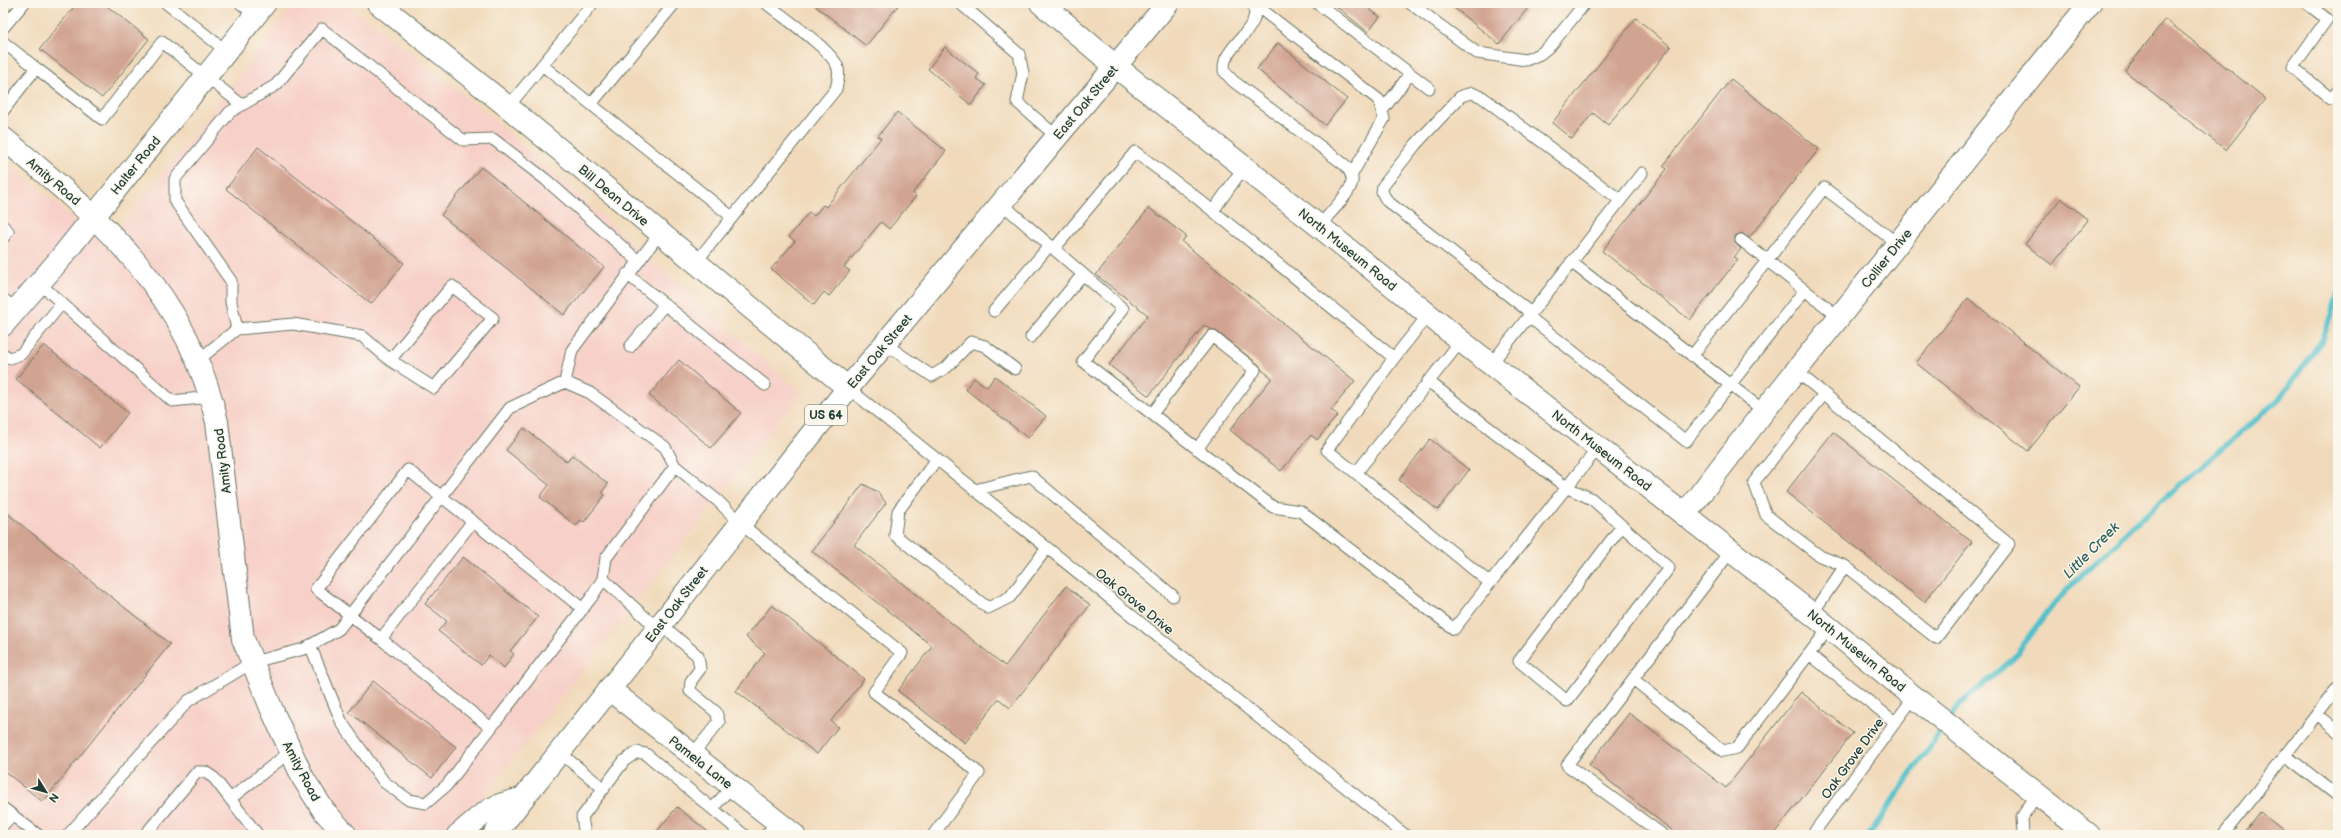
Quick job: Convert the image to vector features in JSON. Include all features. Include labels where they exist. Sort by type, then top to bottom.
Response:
[{"type":"main road","name":"Bill Dean Drive","points":[[378,3],[508,107],[848,388]]},
{"type":"main road","name":"North Museum Road","points":[[1041,3],[1115,66],[1319,226],[1461,341],[1685,514],[1812,614],[1967,740],[2089,835]]},
{"type":"main road","name":"East Oak Street","points":[[494,835],[848,388],[1168,3]]},
{"type":"main road","name":"Collier Drive","points":[[1685,514],[1764,411],[2090,3]]},
{"type":"main road","name":"Halter Road","points":[[3,325],[10,304],[39,283],[94,216],[226,51],[253,7]]},
{"type":"main road","name":"Amity Road","points":[[3,138],[72,194],[137,263],[165,300],[197,361],[211,396],[217,422],[243,639],[303,778],[324,811],[346,835]]},
{"type":"main road","name":"Pamela Lane","points":[[609,689],[732,786],[780,831]]},
{"type":"main road","points":[[458,835],[485,811],[503,803],[522,799]]},
{"type":"lane","points":[[3,28],[24,3]]},
{"type":"lane","points":[[166,3],[226,51]]},
{"type":"lane","points":[[508,107],[593,3]]},
{"type":"lane","points":[[591,104],[675,3]]},
{"type":"lane","points":[[696,262],[836,89],[839,76],[836,62],[820,46],[766,3]]},
{"type":"lane","points":[[960,3],[1019,54],[1022,73],[1017,102],[1056,136]]},
{"type":"lane","points":[[1253,3],[1255,8],[1254,18],[1225,60],[1224,71],[1233,81],[1349,169],[1353,183],[1319,226]]},
{"type":"lane","points":[[1253,3],[1379,100],[1384,119],[1349,169]]},
{"type":"lane","points":[[1317,3],[1429,88]]},
{"type":"lane","points":[[1410,3],[1477,53],[1526,60],[1540,54],[1551,45],[1585,3]]},
{"type":"lane","points":[[2306,3],[2327,19],[2293,67],[2331,99],[2338,91]]},
{"type":"lane","points":[[237,329],[231,302],[231,282],[175,201],[175,179],[230,112],[276,85],[322,29],[463,140],[493,139],[545,179],[637,260]]},
{"type":"lane","points":[[3,42],[102,119],[162,42],[242,105]]},
{"type":"lane","points":[[542,65],[732,217]]},
{"type":"lane","points":[[3,111],[36,68]]},
{"type":"lane","points":[[1382,111],[1410,74]]},
{"type":"lane","points":[[1620,200],[1482,97],[1472,93],[1461,96],[1416,144],[1383,186],[1382,192],[1387,201],[1530,314],[1686,441],[1804,291]]},
{"type":"lane","points":[[994,311],[1135,152],[1212,211],[1394,358]]},
{"type":"lane","points":[[1212,211],[1244,167]]},
{"type":"lane","points":[[1491,364],[1642,173]]},
{"type":"lane","points":[[1692,356],[1824,188],[1898,244]]},
{"type":"lane","points":[[1001,203],[1123,309],[1083,361],[1272,507],[1300,511],[1454,629],[1598,448]]},
{"type":"lane","points":[[3,226],[8,231],[3,238]]},
{"type":"lane","points":[[564,382],[572,350],[637,260],[660,233]]},
{"type":"lane","points":[[1741,240],[1839,317]]},
{"type":"lane","points":[[1571,262],[1764,411]]},
{"type":"lane","points":[[627,274],[765,384]]},
{"type":"lane","points":[[1031,337],[1083,274]]},
{"type":"lane","points":[[39,283],[172,401],[211,396]]},
{"type":"lane","points":[[197,361],[237,329],[293,324],[362,336],[390,360],[434,388],[493,318],[452,286],[390,360]]},
{"type":"lane","points":[[3,354],[10,358],[21,354],[62,303]]},
{"type":"lane","points":[[630,347],[665,304]]},
{"type":"lane","points":[[1429,314],[1394,358],[1327,450],[1490,583]]},
{"type":"lane","points":[[1152,414],[1212,336],[1255,370],[1197,449]]},
{"type":"lane","points":[[1356,473],[1461,341]]},
{"type":"lane","points":[[885,344],[932,376],[947,367],[971,342],[985,346],[1015,370]]},
{"type":"lane","points":[[1796,371],[2009,544],[1936,638],[1845,566],[1820,556],[1766,515],[1754,482],[1824,394]]},
{"type":"lane","points":[[1428,381],[1566,487],[1592,499],[1669,568],[1567,701],[1519,661],[1622,526]]},
{"type":"lane","points":[[68,835],[188,700],[253,662],[304,649],[339,629],[510,408],[564,382],[590,393],[666,447],[675,466],[718,501],[740,524],[902,653],[874,692],[979,773],[933,835]]},
{"type":"lane","name":"Oak Grove Drive","points":[[848,388],[1405,835]]},
{"type":"lane","points":[[936,459],[898,511],[895,535],[988,608],[1010,597],[1048,548]]},
{"type":"lane","points":[[310,645],[342,723],[384,782],[409,800],[426,802],[447,785],[583,609],[603,579],[606,558],[675,466]]},
{"type":"lane","points":[[491,728],[381,639],[316,589],[408,470],[583,609]]},
{"type":"lane","points":[[975,490],[1031,476],[1173,596]]},
{"type":"lane","points":[[381,639],[473,521]]},
{"type":"lane","points":[[1663,835],[1567,765],[1731,551]]},
{"type":"lane","points":[[1812,614],[1845,566]]},
{"type":"lane","points":[[603,579],[659,626],[698,656],[700,669],[691,681],[690,691],[716,712],[719,722],[692,755]]},
{"type":"lane","points":[[1633,679],[1723,751],[1738,748],[1829,628]]},
{"type":"lane","points":[[1809,654],[1895,722]]},
{"type":"lane","points":[[2223,835],[2338,687]]},
{"type":"lane","name":"Oak Grove Drive","points":[[1812,835],[1914,697]]},
{"type":"lane","points":[[2317,714],[2338,731]]},
{"type":"lane","points":[[230,799],[291,751]]},
{"type":"lane","points":[[559,752],[604,789]]},
{"type":"lane","points":[[585,835],[582,817],[624,761],[638,752],[646,754],[744,835]]},
{"type":"lane","points":[[2285,755],[2338,796]]},
{"type":"lane","points":[[145,835],[197,772],[205,772],[214,778],[258,835]]},
{"type":"lane","points":[[713,808],[732,786]]},
{"type":"lane","points":[[2023,835],[2022,817],[2037,794]]},
{"type":"lane","points":[[3,825],[7,811],[38,835]]},
{"type":"shaded area","points":[[295,3],[345,3],[479,107],[801,393],[453,835],[3,835],[3,161],[106,244],[204,122]]},
{"type":"building","points":[[77,3],[103,3],[149,39],[102,98],[40,49]]},
{"type":"building","points":[[812,3],[900,3],[866,46]]},
{"type":"building","points":[[1332,3],[1362,3],[1380,17],[1368,32]]},
{"type":"building","points":[[1448,3],[1532,3],[1499,44]]},
{"type":"building","points":[[1636,18],[1671,47],[1608,125],[1593,113],[1572,139],[1552,123]]},
{"type":"building","points":[[2165,19],[2266,99],[2226,150],[2125,71]]},
{"type":"building","points":[[1278,43],[1347,99],[1325,125],[1257,69]]},
{"type":"building","points":[[945,47],[979,74],[976,78],[986,85],[971,105],[928,69]]},
{"type":"building","points":[[1731,79],[1819,149],[1749,238],[1742,233],[1735,236],[1735,243],[1741,249],[1734,257],[1738,259],[1690,320],[1602,251],[1667,169],[1663,166]]},
{"type":"building","points":[[897,112],[946,151],[913,193],[916,196],[889,229],[881,222],[844,267],[850,271],[829,296],[824,292],[814,305],[771,269],[795,241],[789,237],[809,212],[814,216],[823,205],[826,207],[881,138],[878,136]]},
{"type":"building","points":[[258,147],[404,263],[371,304],[226,189]]},
{"type":"building","points":[[481,167],[604,267],[564,315],[441,215]]},
{"type":"building","points":[[2061,198],[2088,220],[2052,265],[2025,244]]},
{"type":"building","points":[[1149,208],[1186,236],[1182,242],[1355,381],[1331,410],[1338,415],[1317,440],[1311,435],[1281,471],[1230,430],[1272,378],[1262,370],[1259,365],[1216,331],[1204,325],[1149,396],[1109,365],[1148,315],[1096,275]]},
{"type":"building","points":[[1968,298],[2079,387],[2028,451],[1916,363]]},
{"type":"building","points":[[44,345],[128,413],[100,448],[16,379]]},
{"type":"building","points":[[679,360],[741,413],[711,448],[649,395]]},
{"type":"building","points":[[995,376],[1046,416],[1028,438],[965,389],[974,378],[987,387]]},
{"type":"building","points":[[524,428],[567,462],[572,455],[608,484],[602,492],[605,495],[584,522],[581,520],[576,526],[540,497],[549,485],[506,450]]},
{"type":"building","points":[[1833,432],[1972,542],[1924,602],[1786,492]]},
{"type":"building","points":[[1430,439],[1469,470],[1438,510],[1399,480]]},
{"type":"building","points":[[863,484],[878,492],[886,503],[854,545],[1005,666],[1066,586],[1090,605],[1010,708],[999,699],[965,743],[898,691],[932,646],[812,551]]},
{"type":"building","points":[[3,510],[170,644],[43,802],[3,770]]},
{"type":"building","points":[[463,557],[538,617],[510,651],[514,654],[504,668],[489,655],[481,665],[438,631],[447,621],[425,604]]},
{"type":"building","points":[[772,605],[864,679],[831,721],[838,727],[817,754],[736,691],[765,653],[746,637]]},
{"type":"building","points":[[373,681],[456,747],[432,778],[349,712]]},
{"type":"building","points":[[1801,692],[1853,733],[1773,835],[1678,835],[1589,765],[1629,713],[1726,788]]},
{"type":"building","points":[[677,807],[712,835],[654,835]]},
{"type":"building","points":[[2260,812],[2289,835],[2242,835]]},
{"type":"waterway","name":"Little Creek","points":[[1949,719],[1959,705],[2012,660],[2056,601],[2134,525],[2279,399],[2323,339],[2338,293]]},
{"type":"waterway","name":"Little Creek","points":[[1869,835],[1944,726]]}]
